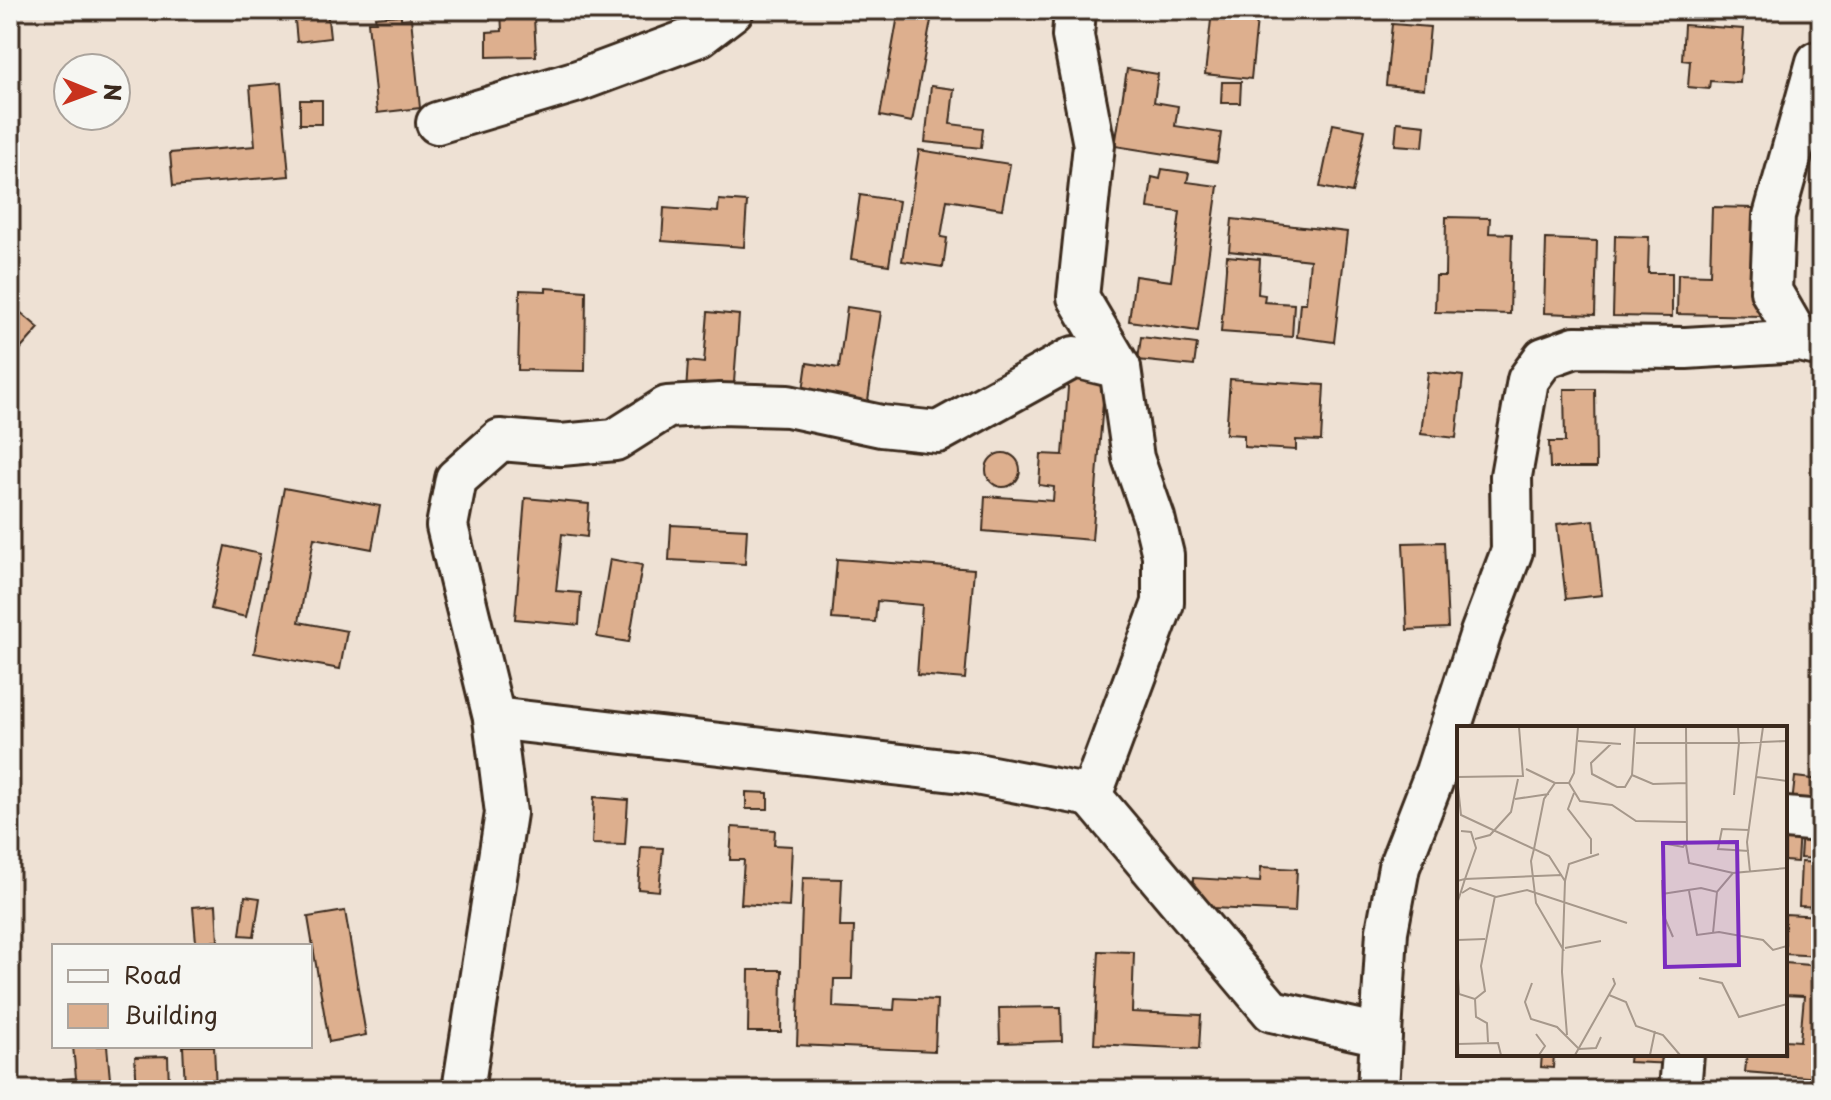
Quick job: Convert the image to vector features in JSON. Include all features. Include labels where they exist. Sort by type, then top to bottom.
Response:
[{"type":"street","points":[[437,123],[578,81],[699,36],[733,10]]},
{"type":"street","points":[[1075,10],[1073,36],[1094,145],[1078,297],[1120,368],[1133,458],[1163,555],[1163,603],[1091,796]]},
{"type":"street","points":[[1811,343],[1771,291],[1774,216],[1817,62]]},
{"type":"street","points":[[1378,1090],[1387,931],[1399,867],[1436,772],[1481,633],[1512,551],[1511,476],[1528,380],[1544,358],[1575,347],[1686,348],[1811,343]]},
{"type":"street","points":[[463,1090],[506,813],[494,718],[447,526],[456,479],[500,440],[561,445],[615,440],[667,407],[720,404],[788,406],[881,426],[938,432],[1074,357],[1120,368]]},
{"type":"street","points":[[494,718],[971,773],[1091,796],[1272,1011],[1381,1035]]},
{"type":"street","points":[[1787,818],[1821,821]]},
{"type":"street","points":[[1680,1090],[1683,1056]]},
{"type":"building","points":[[294,10],[327,10],[330,38],[297,42]]},
{"type":"building","points":[[501,10],[543,10],[544,16],[534,17],[536,56],[487,57],[487,32],[502,31]]},
{"type":"building","points":[[899,10],[933,10],[912,122],[880,116]]},
{"type":"building","points":[[1194,10],[1258,10],[1251,79],[1205,74],[1211,20],[1194,18]]},
{"type":"building","points":[[401,15],[401,19],[411,18],[420,108],[377,113],[368,22],[376,22],[375,17]]},
{"type":"building","points":[[1392,24],[1430,27],[1424,89],[1386,85]]},
{"type":"building","points":[[1684,25],[1744,29],[1740,83],[1710,81],[1709,89],[1688,87],[1690,61],[1682,60]]},
{"type":"building","points":[[1127,69],[1158,74],[1154,102],[1178,106],[1175,126],[1221,133],[1217,162],[1115,146]]},
{"type":"building","points":[[1222,82],[1241,82],[1240,103],[1221,103]]},
{"type":"building","points":[[281,83],[289,176],[173,186],[170,153],[255,146],[250,86]]},
{"type":"building","points":[[931,86],[954,89],[950,124],[983,128],[981,148],[925,142]]},
{"type":"building","points":[[300,100],[322,100],[322,124],[300,124]]},
{"type":"building","points":[[1397,122],[1425,125],[1423,147],[1395,145]]},
{"type":"building","points":[[1333,124],[1365,130],[1352,193],[1320,187]]},
{"type":"building","points":[[919,150],[1010,164],[1002,209],[947,200],[941,237],[947,238],[943,267],[902,261]]},
{"type":"building","points":[[1162,169],[1189,173],[1187,182],[1218,186],[1198,331],[1129,321],[1135,276],[1171,281],[1180,212],[1148,208],[1152,177],[1160,179]]},
{"type":"building","points":[[860,195],[899,201],[889,265],[851,259]]},
{"type":"building","points":[[719,200],[747,202],[744,247],[662,241],[664,208],[718,212]]},
{"type":"building","points":[[1712,207],[1755,208],[1761,241],[1760,316],[1677,314],[1678,274],[1710,275]]},
{"type":"building","points":[[1446,217],[1490,218],[1489,233],[1512,234],[1510,314],[1435,312],[1436,276],[1445,276]]},
{"type":"building","points":[[1232,219],[1347,232],[1334,342],[1297,337],[1300,303],[1306,303],[1310,260],[1229,251]]},
{"type":"building","points":[[1615,236],[1649,237],[1648,273],[1672,273],[1672,317],[1613,316]]},
{"type":"building","points":[[1546,239],[1597,241],[1595,315],[1544,313]]},
{"type":"building","points":[[1227,256],[1260,259],[1258,294],[1265,295],[1264,302],[1294,304],[1292,337],[1221,332]]},
{"type":"building","points":[[546,288],[586,291],[585,371],[518,370],[520,290],[546,291]]},
{"type":"building","points":[[13,306],[39,328],[10,361],[10,310]]},
{"type":"building","points":[[847,307],[881,312],[866,414],[801,405],[807,363],[839,368]]},
{"type":"building","points":[[708,312],[739,315],[733,396],[686,393],[688,361],[704,363]]},
{"type":"building","points":[[1141,337],[1197,344],[1194,366],[1138,360]]},
{"type":"building","points":[[1428,372],[1463,376],[1456,438],[1421,434]]},
{"type":"building","points":[[1069,374],[1105,377],[1092,540],[983,531],[985,496],[1053,501],[1054,487],[1039,485],[1041,454],[1063,455]]},
{"type":"building","points":[[1230,379],[1324,385],[1321,441],[1296,440],[1296,450],[1244,447],[1244,435],[1226,434]]},
{"type":"building","points":[[1564,389],[1595,389],[1596,468],[1550,468],[1549,442],[1565,442]]},
{"type":"building","points":[[1003,453],[1015,458],[1020,470],[1015,482],[1003,487],[991,482],[986,470],[991,458]]},
{"type":"building","points":[[284,488],[380,506],[372,549],[314,538],[299,622],[347,631],[340,669],[254,653]]},
{"type":"building","points":[[525,498],[589,504],[587,537],[562,534],[556,591],[581,593],[579,625],[515,619]]},
{"type":"building","points":[[1594,520],[1602,595],[1566,599],[1557,524]]},
{"type":"building","points":[[671,525],[747,529],[745,564],[669,560]]},
{"type":"building","points":[[1444,542],[1448,628],[1407,630],[1403,543]]},
{"type":"building","points":[[225,546],[260,554],[246,617],[211,609]]},
{"type":"building","points":[[610,559],[642,565],[629,642],[597,637]]},
{"type":"building","points":[[837,559],[974,569],[965,679],[917,675],[922,605],[877,601],[875,622],[832,619]]},
{"type":"building","points":[[1795,777],[1821,780],[1821,816],[1791,813]]},
{"type":"building","points":[[746,792],[768,793],[768,809],[746,809]]},
{"type":"building","points":[[594,797],[628,800],[625,845],[592,844]]},
{"type":"building","points":[[732,827],[775,830],[774,845],[792,846],[789,907],[741,904],[744,860],[730,860]]},
{"type":"building","points":[[1787,828],[1799,829],[1797,862],[1787,861]]},
{"type":"building","points":[[1802,830],[1821,832],[1821,859],[1800,858]]},
{"type":"building","points":[[641,847],[663,848],[659,891],[638,889]]},
{"type":"building","points":[[1801,862],[1821,863],[1821,907],[1799,906]]},
{"type":"building","points":[[1261,867],[1297,869],[1295,912],[1192,907],[1193,878],[1260,882]]},
{"type":"building","points":[[803,878],[842,879],[840,927],[854,927],[852,979],[834,979],[833,1007],[894,1010],[895,998],[937,1000],[935,1051],[797,1045]]},
{"type":"building","points":[[245,896],[260,898],[254,936],[240,935]]},
{"type":"building","points":[[216,905],[218,941],[196,942],[193,907]]},
{"type":"building","points":[[345,911],[366,1035],[329,1042],[308,917]]},
{"type":"building","points":[[1787,914],[1821,916],[1821,956],[1787,954]]},
{"type":"building","points":[[1099,951],[1134,952],[1132,1012],[1201,1015],[1199,1049],[1094,1044]]},
{"type":"building","points":[[1787,963],[1821,966],[1821,1078],[1745,1072],[1747,1056],[1787,1056],[1787,1040],[1800,1041],[1804,996],[1787,995]]},
{"type":"building","points":[[749,970],[782,970],[781,1032],[748,1032]]},
{"type":"building","points":[[1061,1007],[1062,1041],[1000,1043],[999,1008]]},
{"type":"building","points":[[73,1048],[107,1048],[111,1090],[64,1090],[63,1079],[76,1078]]},
{"type":"building","points":[[183,1048],[214,1048],[216,1090],[137,1090],[135,1057],[168,1056],[169,1088],[185,1087]]},
{"type":"building","points":[[1542,1056],[1554,1056],[1553,1068],[1541,1067]]},
{"type":"building","points":[[1630,1056],[1674,1056],[1674,1064],[1629,1062]]},
{"type":"building","points":[[1771,1086],[1821,1089],[1821,1090],[1771,1090]]}]
